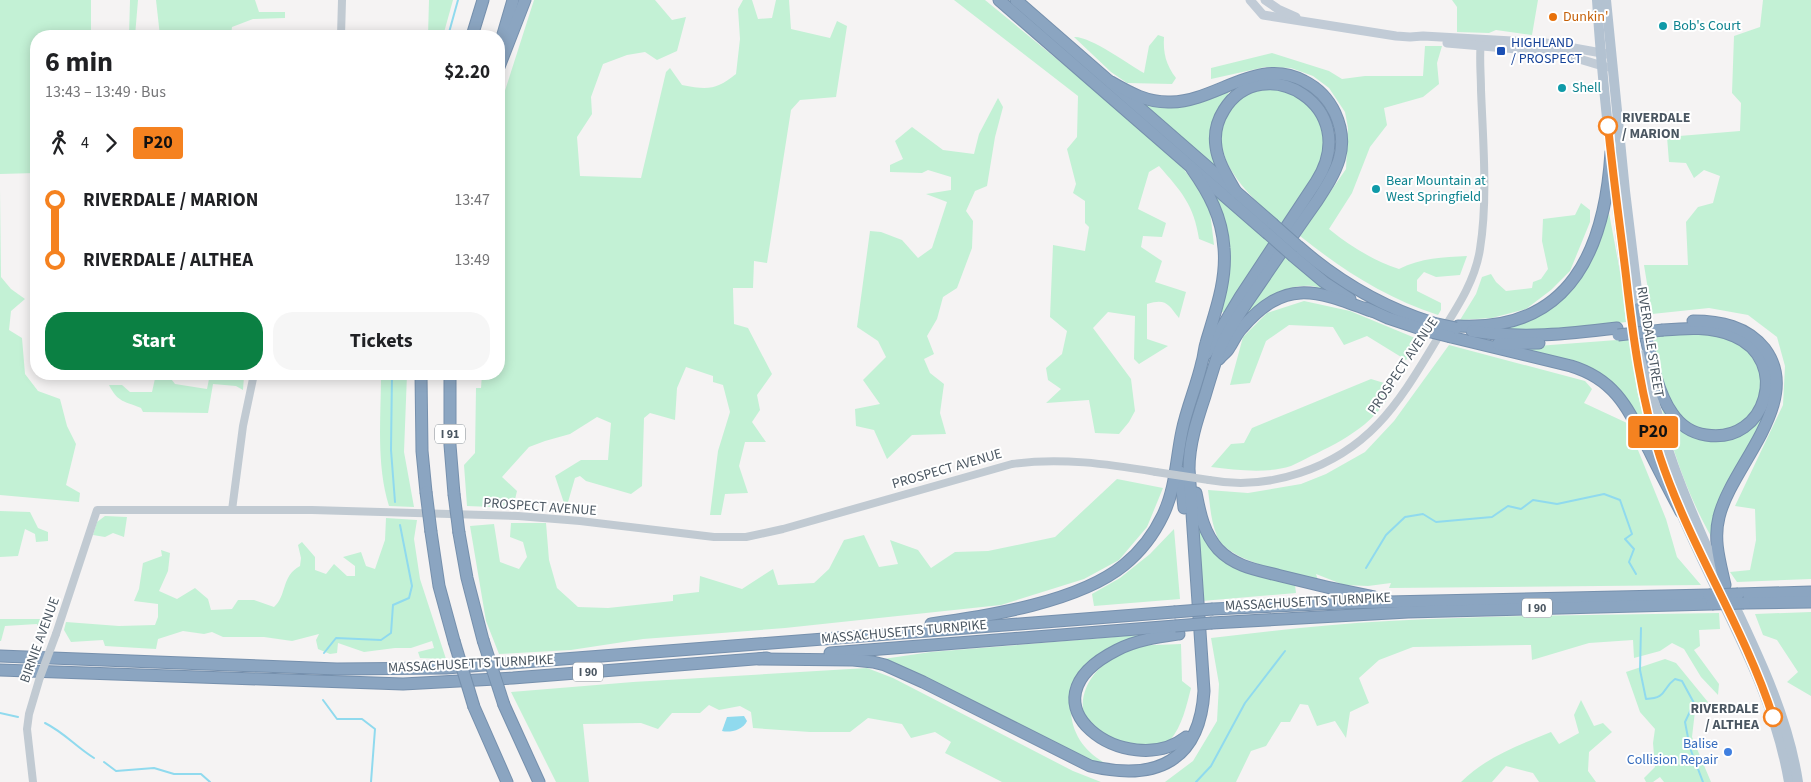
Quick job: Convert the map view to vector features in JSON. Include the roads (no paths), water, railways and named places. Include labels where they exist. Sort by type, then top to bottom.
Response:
[{"type":"highway","points":[[474,30],[483,0]]},
{"type":"highway","points":[[505,30],[513,0]]},
{"type":"highway","points":[[505,52],[525,0]]},
{"type":"highway","points":[[999,0],[1192,168],[1270,229],[1336,290],[1372,310],[1403,324],[1434,326],[1499,335],[1532,336],[1617,332]]},
{"type":"highway","points":[[1016,0],[1236,192],[1270,229]]},
{"type":"highway","points":[[624,656],[686,646],[944,622],[1019,608],[1097,583],[1114,573],[1134,556],[1151,536],[1168,503],[1221,346],[1234,322],[1331,180],[1340,157],[1341,142],[1337,120],[1330,105],[1320,92],[1307,82],[1286,74],[1254,75],[1198,96],[1172,102],[1143,98],[1111,82]]},
{"type":"highway","points":[[1203,360],[1240,298],[1326,166],[1330,146],[1328,127],[1320,110],[1306,96],[1285,86],[1266,84],[1243,91],[1228,103],[1219,119],[1215,142],[1222,166],[1236,192]]},
{"type":"highway","points":[[1296,252],[1363,294],[1434,326],[1455,330],[1494,325],[1523,318],[1552,301],[1568,285],[1588,254],[1602,219],[1607,194],[1611,152]]},
{"type":"highway","points":[[759,659],[853,660],[873,662],[890,667],[1099,770],[1136,776],[1160,770],[1178,759],[1191,744],[1198,728],[1203,700],[1203,675],[1191,511],[1182,431],[1222,286],[1224,247],[1222,230],[1214,206],[1208,192],[1192,168]]},
{"type":"highway","points":[[1216,362],[1230,348],[1237,333],[1252,317],[1270,303],[1287,295],[1299,292],[1314,293],[1372,310]]},
{"type":"highway","points":[[1639,308],[1661,389],[1667,404],[1677,420],[1693,431],[1714,436],[1732,434],[1748,424],[1762,406],[1767,388],[1765,370],[1754,350],[1742,340],[1718,331],[1662,327]]},
{"type":"highway","points":[[1469,341],[1521,344],[1662,327],[1690,321],[1711,322],[1743,330],[1755,338],[1764,348],[1772,362],[1775,373],[1775,396],[1768,420],[1729,491],[1719,516],[1716,530],[1717,547],[1724,585]]},
{"type":"highway","points":[[1455,330],[1469,341],[1571,366],[1589,372],[1606,383],[1628,409],[1681,512]]},
{"type":"highway","name":"I 91","points":[[422,380],[422,451],[439,586],[474,707],[507,782]]},
{"type":"highway","name":"I 91","points":[[450,380],[450,445],[454,494],[470,592],[504,705],[539,782]]},
{"type":"highway","points":[[1184,456],[1204,526],[1214,544],[1229,559],[1240,565],[1338,591],[1397,602]]},
{"type":"highway","points":[[1096,754],[1109,762],[1123,767],[1142,767],[1154,764],[1167,758],[1181,745],[1193,720],[1197,699],[1197,670],[1183,498],[1180,482],[1184,456]]},
{"type":"highway","name":"MASSACHUSETTS TURNPIKE","points":[[1741,599],[1811,592]]},
{"type":"highway","name":"MASSACHUSETTS TURNPIKE","points":[[0,670],[403,684],[506,679],[759,659],[1177,630],[1362,614],[1711,599]]},
{"type":"highway","name":"MASSACHUSETTS TURNPIKE","points":[[0,656],[403,670],[624,656],[1213,609],[1397,602],[1711,599],[1811,602]]},
{"type":"highway","points":[[1082,737],[1075,715],[1075,701],[1082,682],[1094,665],[1116,650],[1134,642],[1177,630]]},
{"type":"main road","points":[[1307,22],[1278,9],[1264,0],[1252,7],[1263,15],[1364,32],[1410,37],[1421,41],[1554,44],[1601,54],[1612,54]]},
{"type":"main road","name":"RIVERDALE STREET","points":[[1597,0],[1601,66],[1631,319],[1644,393],[1656,442],[1681,512],[1763,690],[1780,739],[1789,782]]},
{"type":"main road","name":"RIVERDALE STREET","points":[[1606,0],[1625,191],[1650,386],[1666,445],[1684,495],[1776,700],[1790,746],[1798,782]]},
{"type":"main road","points":[[1481,43],[1517,49],[1546,49],[1614,69]]},
{"type":"street","points":[[341,30],[342,0]]},
{"type":"street","name":"PROSPECT AVENUE","points":[[97,510],[312,510],[536,517],[685,535],[730,538],[772,532],[1012,464],[1035,461],[1066,461],[1209,480],[1239,482],[1280,479],[1305,472],[1352,447],[1378,425],[1425,360],[1473,276],[1480,251],[1483,202],[1481,43]]},
{"type":"street","points":[[232,510],[243,426],[253,380]]},
{"type":"street","name":"BIRNIE AVENUE","points":[[33,782],[27,729],[29,714],[97,510]]},
{"type":"water","points":[[744,716],[747,721],[743,727],[729,732],[722,731],[727,717]]},
{"type":"waterway","points":[[450,30],[458,0]]},
{"type":"waterway","points":[[392,380],[391,450],[395,502]]},
{"type":"waterway","points":[[1366,568],[1386,535],[1405,517],[1423,514],[1436,522],[1492,517],[1508,506],[1521,509],[1533,500],[1557,504],[1604,494],[1620,500],[1632,534],[1625,539],[1634,549],[1629,562],[1636,574]]},
{"type":"waterway","points":[[324,653],[336,638],[381,640],[391,633],[393,605],[409,598],[412,586],[400,525]]},
{"type":"waterway","points":[[1641,628],[1640,670],[1646,699],[1661,695],[1675,679],[1682,681],[1694,703],[1685,722],[1690,748],[1703,782]]},
{"type":"waterway","points":[[1196,782],[1211,766],[1245,703],[1285,651]]},
{"type":"waterway","points":[[323,700],[337,719],[362,719],[375,729],[371,782]]},
{"type":"waterway","points":[[0,713],[18,717]]},
{"type":"waterway","points":[[45,723],[59,731],[94,758]]},
{"type":"waterway","points":[[104,762],[116,771],[154,768],[174,774],[201,774],[210,782]]},
{"type":"place","name":"Dunkin'","points":[[1553,17]]},
{"type":"place","name":"Bob's Court","points":[[1663,26]]},
{"type":"place","name":"HIGHLAND / PROSPECT","points":[[1501,51]]},
{"type":"place","name":"Shell","points":[[1562,88]]},
{"type":"place","name":"RIVERDALE / MARION","points":[[1608,126]]},
{"type":"place","name":"Bear Mountain at West Springfield","points":[[1376,189]]},
{"type":"place","name":"RIVERDALE / ALTHEA","points":[[1773,717]]},
{"type":"place","name":"Balise Collision Repair","points":[[1728,752]]}]
